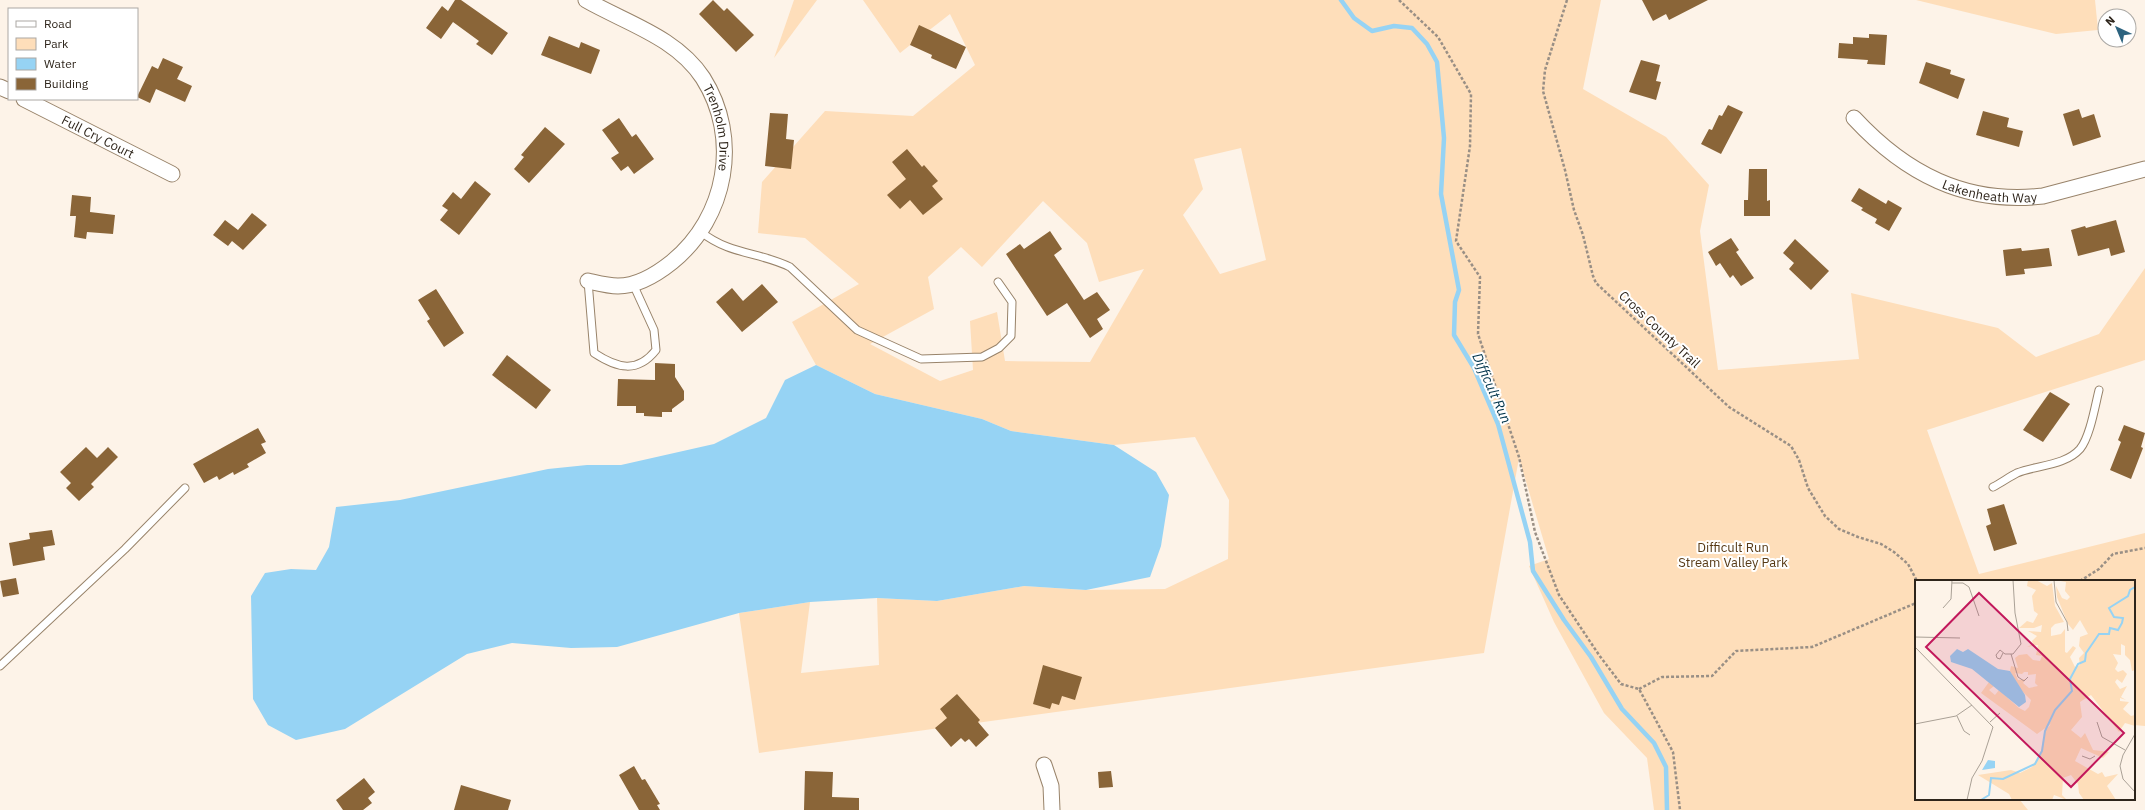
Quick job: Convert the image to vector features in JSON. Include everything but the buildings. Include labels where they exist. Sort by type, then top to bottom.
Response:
[{"type":"street","name":"Trenholm Drive","points":[[586,0],[651,33],[673,46],[686,58],[702,77],[715,100],[723,125],[725,166],[720,193],[709,218],[701,232],[684,252],[664,268],[632,284],[618,286],[588,281]]},
{"type":"street","name":"Full Cry Court","points":[[26,100],[172,174]]},
{"type":"street","name":"Lakenheath Way","points":[[1854,118],[1874,139],[1911,167],[1943,184],[1992,197],[2015,198],[2043,196],[2145,169]]},
{"type":"street","points":[[1044,765],[1051,786],[1052,810]]},
{"type":"lane","points":[[701,232],[712,242],[739,252],[780,262],[790,267],[857,330],[921,359],[982,357],[1000,348],[1011,336],[1012,302],[998,282]]},
{"type":"lane","points":[[588,281],[594,353],[610,363],[626,367],[647,361],[656,350],[654,330],[632,284]]},
{"type":"lane","points":[[1993,487],[2017,473],[2047,466],[2080,450],[2085,441],[2100,390]]},
{"type":"lane","points":[[0,666],[108,565],[185,488]]},
{"type":"path","points":[[1399,0],[1438,37],[1471,94],[1470,146],[1456,241],[1480,278],[1478,334],[1519,456],[1535,532],[1559,595],[1599,655],[1621,684],[1639,688],[1662,677],[1712,676],[1736,651],[1812,647],[1915,603]]},
{"type":"path","name":"Cross County Trail","points":[[1567,0],[1545,70],[1543,91],[1565,170],[1574,210],[1584,235],[1593,276],[1596,283],[1729,407],[1791,446],[1799,460],[1808,488],[1826,516],[1840,529],[1858,537],[1881,544],[1894,552],[1908,564],[1916,580]]},
{"type":"path","points":[[2081,580],[2099,568],[2113,554],[2145,548]]},
{"type":"path","points":[[1639,688],[1673,752],[1680,810]]},
{"type":"green space","points":[[794,0],[817,0],[774,58]]},
{"type":"green space","name":"Difficult Run Stream Valley Park","points":[[863,0],[1601,0],[1583,89],[1666,137],[1709,185],[1700,231],[1718,370],[1859,359],[1851,293],[1998,328],[2036,357],[2099,334],[2145,268],[2145,360],[1927,430],[1979,574],[2145,533],[2145,726],[2135,725],[2135,580],[1915,580],[1915,800],[2020,800],[2028,810],[1654,810],[1647,758],[1604,713],[1554,622],[1529,566],[1549,559],[1519,458],[1484,653],[759,753],[739,613],[810,602],[801,673],[879,665],[877,598],[937,601],[1024,586],[1086,590],[1165,589],[1228,559],[1229,500],[1195,437],[1114,445],[1011,431],[982,419],[875,394],[816,365],[792,322],[859,284],[805,238],[758,233],[762,182],[825,111],[913,116],[975,65],[950,14],[900,53]],"holes":[[[1241,148],[1266,260],[1220,274],[1183,215],[1203,189],[1194,159]],[[1043,201],[1087,243],[1099,282],[1144,269],[1090,362],[1005,361],[997,312],[970,321],[973,370],[940,381],[870,344],[934,309],[928,277],[961,247],[982,267]]]},
{"type":"green space","points":[[1916,0],[2095,0],[2097,30],[2056,34]]},
{"type":"water","points":[[816,365],[875,394],[982,419],[1011,431],[1114,445],[1156,472],[1169,495],[1161,546],[1150,577],[1086,590],[1024,586],[937,601],[877,598],[810,602],[739,613],[617,647],[571,648],[512,643],[467,654],[345,729],[296,740],[268,725],[253,699],[251,596],[265,573],[291,569],[316,570],[329,547],[336,507],[400,500],[548,469],[587,465],[621,465],[714,444],[766,418],[785,380]]},
{"type":"waterway","name":"Difficult Run","points":[[1341,0],[1354,18],[1372,31],[1394,26],[1412,28],[1427,44],[1437,62],[1444,138],[1441,194],[1459,290],[1455,302],[1454,335],[1474,368],[1498,424],[1530,542],[1533,571],[1564,620],[1591,657],[1622,709],[1654,743],[1666,767],[1667,810]]}]
